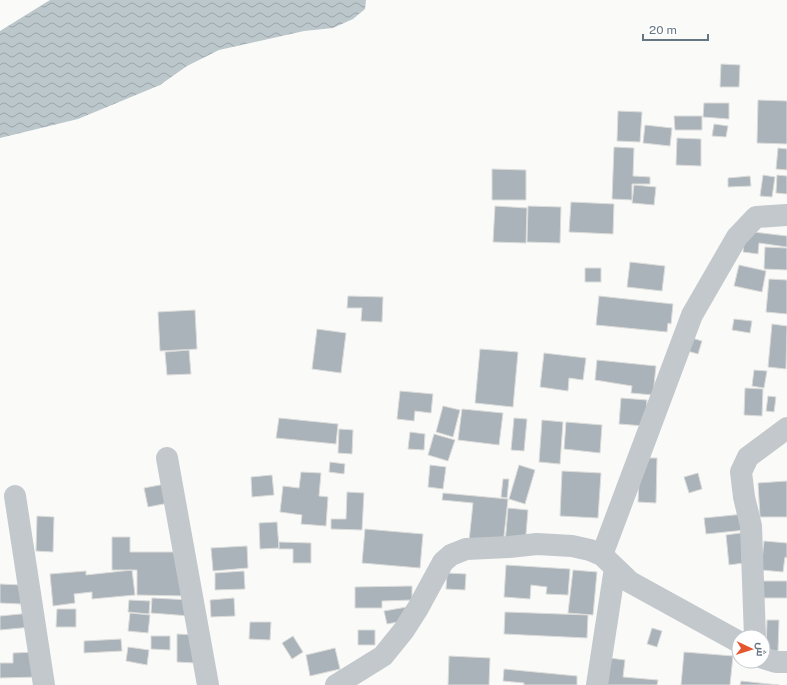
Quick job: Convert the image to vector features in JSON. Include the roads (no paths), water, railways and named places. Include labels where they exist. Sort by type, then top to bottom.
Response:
[{"type":"street","points":[[597,685],[608,562],[692,315],[737,237],[756,217],[787,215]]},
{"type":"street","points":[[755,629],[751,526],[744,497],[741,472],[748,457],[787,428]]},
{"type":"street","points":[[167,458],[208,685]]},
{"type":"street","points":[[15,496],[44,685]]},
{"type":"street","points":[[336,685],[383,656],[404,630],[443,562],[451,555],[466,549],[537,544],[572,546],[590,550],[608,562],[630,582],[731,638]]},
{"type":"street","points":[[771,660],[787,662]]},
{"type":"water","points":[[50,0],[366,0],[365,9],[353,19],[333,28],[304,31],[219,50],[187,66],[160,85],[78,119],[0,138],[0,31]]}]
